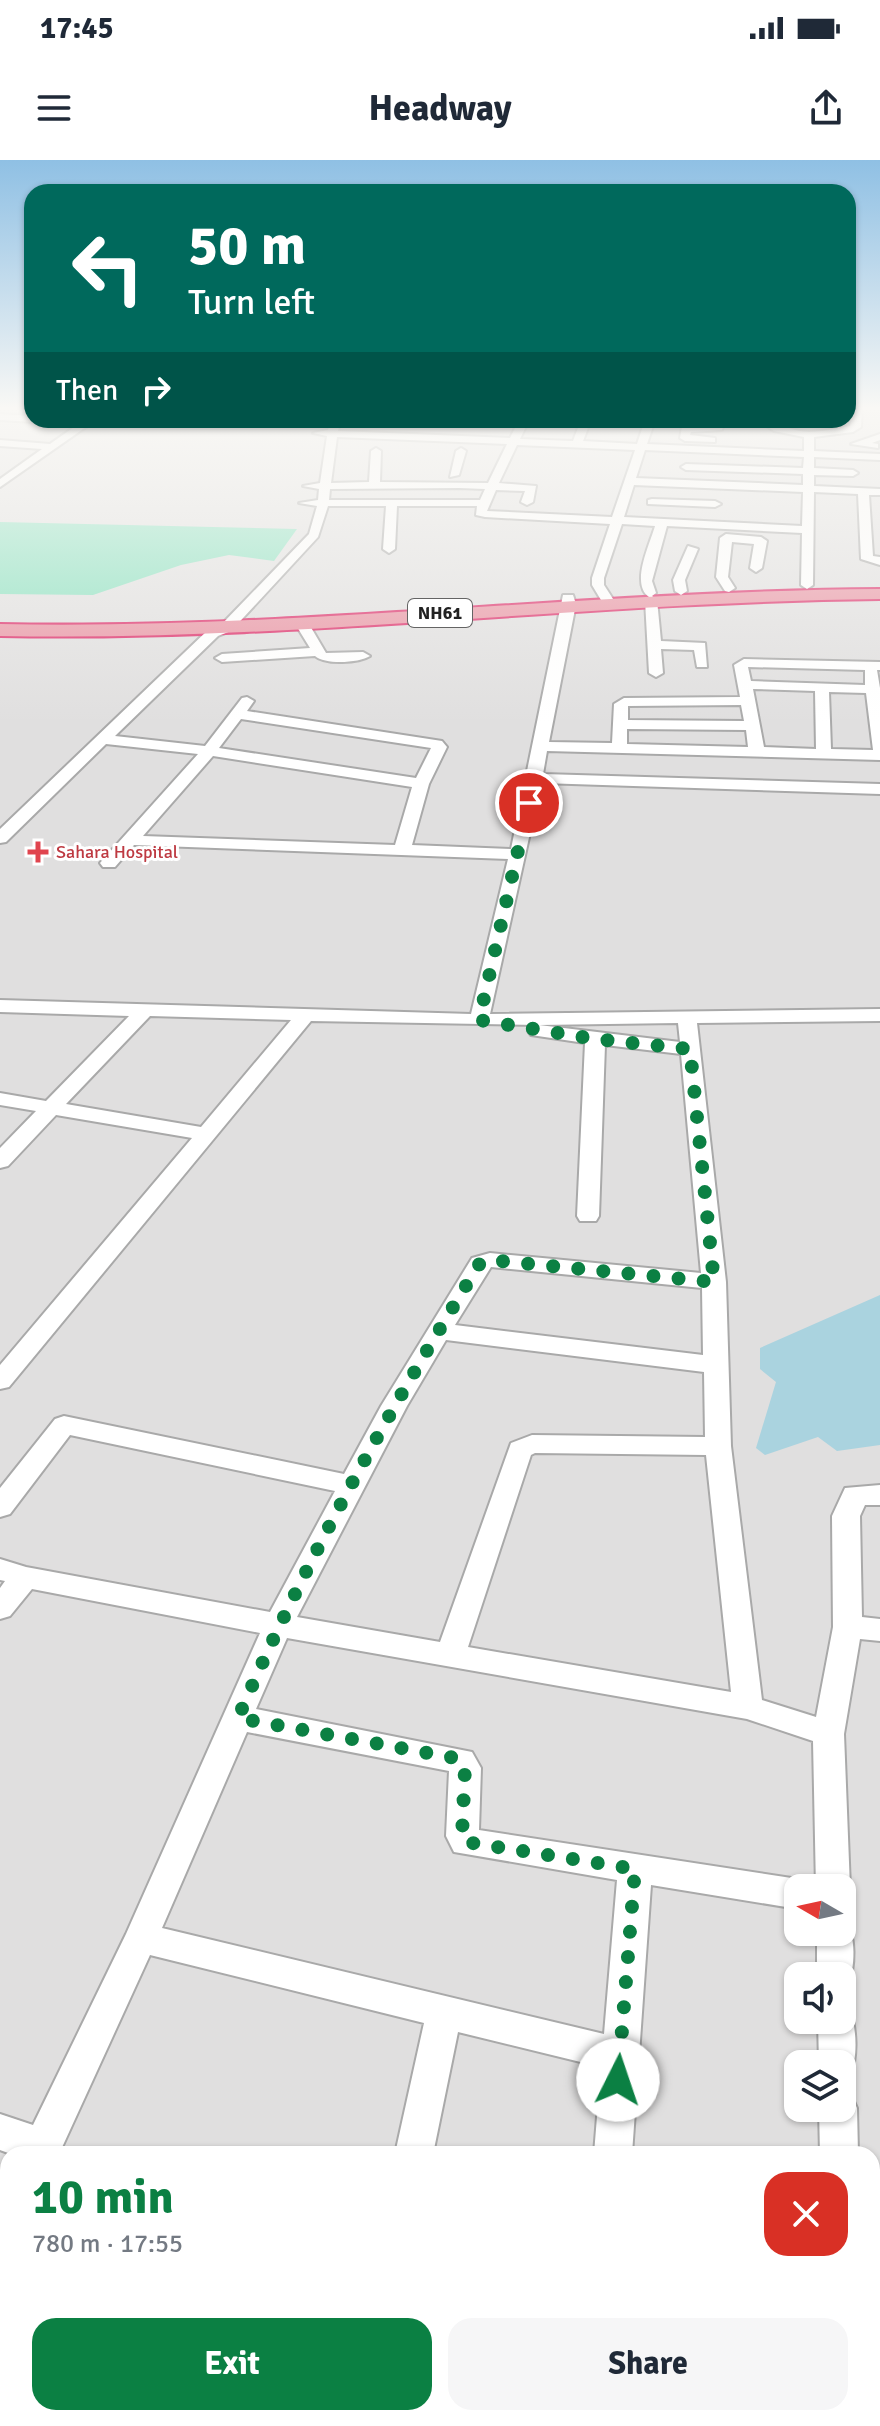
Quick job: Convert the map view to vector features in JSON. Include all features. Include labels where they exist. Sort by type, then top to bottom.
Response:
[{"type":"highway","name":"NH61","points":[[650,596],[729,588],[880,586]]},
{"type":"highway","name":"NH61","points":[[0,622],[219,626],[650,596],[880,594]]},
{"type":"highway","name":"NH61","points":[[0,630],[301,622],[569,601]]},
{"type":"street","points":[[219,626],[302,533],[304,513]]},
{"type":"street","points":[[0,838],[314,535],[321,513]]},
{"type":"street","points":[[389,549],[391,513]]},
{"type":"street","points":[[480,513],[663,524],[726,538],[761,541],[756,568]]},
{"type":"street","points":[[607,599],[598,578],[618,513]]},
{"type":"street","points":[[709,513],[808,524]]},
{"type":"street","points":[[807,585],[808,513]]},
{"type":"street","points":[[864,513],[867,559],[880,561]]},
{"type":"street","points":[[663,524],[716,514]]},
{"type":"street","points":[[656,673],[646,581],[663,524]]},
{"type":"street","points":[[726,538],[722,577],[729,588]]},
{"type":"street","points":[[866,543],[880,543]]},
{"type":"street","points":[[681,591],[679,580],[692,549]]},
{"type":"street","points":[[484,1020],[569,601]]},
{"type":"street","points":[[301,622],[325,658],[363,656]]},
{"type":"street","points":[[654,645],[700,646],[702,664]]},
{"type":"street","points":[[222,658],[319,652]]},
{"type":"street","points":[[541,746],[757,752],[880,752],[872,689],[875,666],[749,662],[741,665],[757,752]]},
{"type":"street","points":[[619,748],[621,704],[629,701],[822,687],[872,689]]},
{"type":"street","points":[[822,687],[824,753]]},
{"type":"street","points":[[109,863],[209,751],[248,699]]},
{"type":"street","points":[[237,714],[437,744],[439,747],[421,784],[402,850]]},
{"type":"street","points":[[621,724],[753,726]]},
{"type":"street","points":[[100,739],[209,751],[421,784]]},
{"type":"street","points":[[535,778],[880,789]]},
{"type":"street","points":[[128,840],[518,854]]},
{"type":"street","points":[[0,1006],[484,1020],[880,1015]]},
{"type":"street","points":[[0,1161],[145,1010]]},
{"type":"street","points":[[0,1381],[306,1015]]},
{"type":"street","points":[[687,1017],[714,1282],[718,1446],[748,1707]]},
{"type":"street","points":[[484,1020],[514,1028],[690,1049]]},
{"type":"street","points":[[588,1216],[595,1039]]},
{"type":"street","points":[[0,1099],[206,1134]]},
{"type":"street","points":[[43,2146],[141,1938],[278,1625],[351,1485],[480,1263],[486,1260],[714,1282]]},
{"type":"street","points":[[438,1331],[716,1365]]},
{"type":"street","points":[[0,1507],[64,1425],[351,1485]]},
{"type":"street","points":[[450,1655],[494,1531],[517,1453],[525,1445],[718,1446]]},
{"type":"street","points":[[833,1874],[828,1734],[848,1627],[846,1516],[855,1495],[880,1495]]},
{"type":"street","points":[[0,1608],[13,1573],[278,1625],[748,1707],[828,1734]]},
{"type":"street","points":[[848,1627],[880,1630]]},
{"type":"street","points":[[238,1718],[455,1758],[465,1768],[462,1836],[466,1842],[784,1892]]},
{"type":"street","points":[[614,2146],[635,1869]]},
{"type":"street","points":[[141,1938],[620,2055]]},
{"type":"street","points":[[416,2146],[444,2013]]},
{"type":"street","points":[[838,2122],[839,2146]]},
{"type":"street","points":[[0,2132],[32,2146]]},
{"type":"shaded area","points":[[0,513],[880,513],[880,2146],[0,2146]]},
{"type":"green space","points":[[0,522],[297,529],[274,561],[229,555],[181,565],[93,595],[0,594]]},
{"type":"water","points":[[880,1295],[880,1445],[837,1451],[818,1437],[765,1455],[756,1448],[776,1382],[760,1369],[760,1348]]},
{"type":"place","name":"Sahara Hospital","points":[[38,852]]},
{"type":"route","points":[[529,803],[479,1020],[514,1028],[690,1049],[714,1282],[490,1260],[480,1263],[423,1356],[351,1485],[278,1625],[238,1718],[455,1758],[465,1768],[462,1836],[466,1842],[635,1869],[618,2080]]}]
